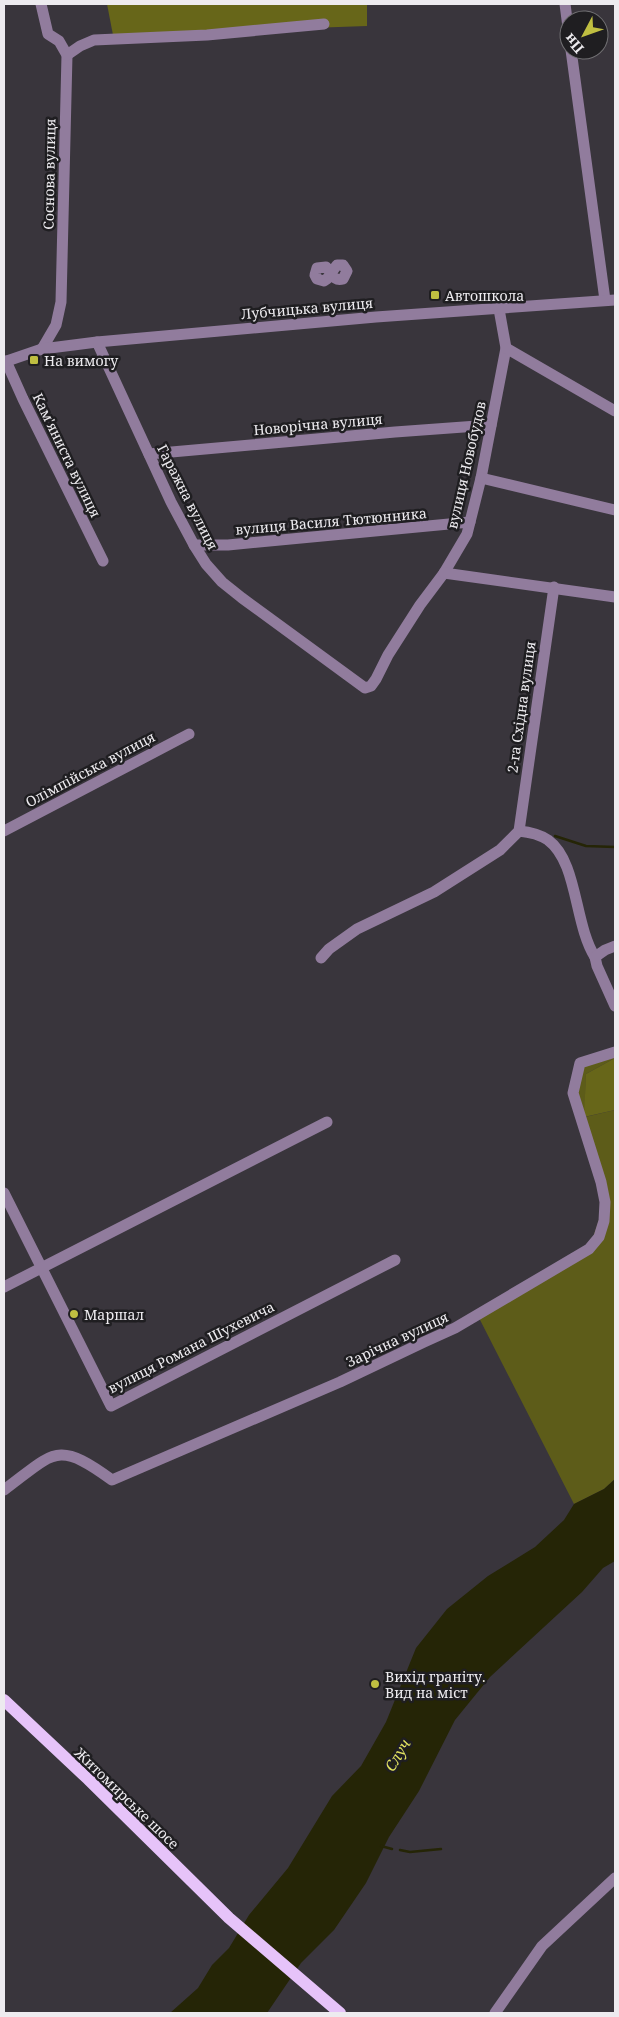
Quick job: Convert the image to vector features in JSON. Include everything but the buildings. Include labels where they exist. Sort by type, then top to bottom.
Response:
[{"type":"main road","name":"Житомирське шосе","points":[[4,1700],[88,1779],[229,1918],[340,2013]]},
{"type":"street","points":[[41,4],[48,34],[59,41],[67,55],[80,46],[94,40],[207,35],[324,24]]},
{"type":"street","name":"Соснова вулиця","points":[[42,349],[56,325],[61,302],[67,55]]},
{"type":"street","points":[[573,60],[610,300]]},
{"type":"street","name":"Лубчицька вулиця","points":[[5,361],[42,349],[97,342],[376,317],[610,300]]},
{"type":"street","name":"вулиця Новобудов","points":[[365,688],[371,686],[376,679],[388,655],[420,605],[460,548],[470,522],[481,478],[506,348],[499,309]]},
{"type":"street","name":"Гаражна вулиця","points":[[97,342],[171,502],[206,564],[222,582],[365,688]]},
{"type":"street","points":[[506,348],[615,411]]},
{"type":"street","name":"Кам'яниста вулиця","points":[[5,361],[103,561]]},
{"type":"street","name":"Новорічна вулиця","points":[[149,454],[395,432],[491,426]]},
{"type":"street","points":[[481,478],[615,510]]},
{"type":"street","name":"вулиця Василя Тютюнника","points":[[194,545],[228,545],[470,522]]},
{"type":"street","points":[[444,573],[615,597]]},
{"type":"street","name":"2-га Східна вулиця","points":[[519,831],[554,587]]},
{"type":"street","name":"Олімпійська вулиця","points":[[4,831],[189,734]]},
{"type":"street","points":[[321,958],[329,949],[357,929],[434,892],[500,850],[519,831],[532,832],[548,840],[558,851],[567,868],[583,932],[615,1006]]},
{"type":"street","points":[[595,956],[615,946]]},
{"type":"street","name":"Зарічна вулиця","points":[[4,1490],[46,1458],[64,1454],[82,1459],[112,1480],[340,1382],[434,1339],[589,1249],[599,1237],[604,1221],[605,1202],[601,1182],[573,1093],[580,1063],[615,1052]]},
{"type":"street","points":[[4,1287],[326,1122]]},
{"type":"street","name":"вулиця Романа Шухевича","points":[[4,1193],[111,1406],[395,1260]]},
{"type":"street","points":[[495,2013],[542,1946],[615,1878]]},
{"type":"shaded area","points":[[107,4],[367,4],[367,26],[113,35]]},
{"type":"shaded area","points":[[615,1052],[615,1058],[586,1074],[585,1117],[615,1110],[615,1479],[604,1489],[574,1504],[477,1314],[589,1249],[605,1202],[573,1093],[580,1063]]},
{"type":"shaded area","points":[[615,1058],[615,1110],[584,1117],[586,1074]]},
{"type":"water","name":"Случ","points":[[615,1479],[615,1561],[603,1568],[582,1592],[490,1677],[455,1720],[419,1791],[389,1837],[366,1883],[334,1930],[301,1963],[267,2013],[170,2013],[198,1988],[212,1965],[229,1948],[249,1915],[288,1868],[332,1796],[361,1766],[386,1722],[416,1648],[447,1609],[488,1576],[535,1547],[564,1520],[574,1504],[604,1489]]},
{"type":"waterway","points":[[555,836],[586,846],[615,847]]},
{"type":"waterway","points":[[381,1846],[392,1849]]},
{"type":"waterway","points":[[400,1850],[410,1852],[441,1849]]},
{"type":"place","name":"Автошкола","points":[[435,295]]},
{"type":"place","name":"На вимогу","points":[[34,360]]},
{"type":"place","name":"Маршал","points":[[74,1314]]},
{"type":"place","name":"Вихід граніту. Вид на міст","points":[[375,1684]]}]
